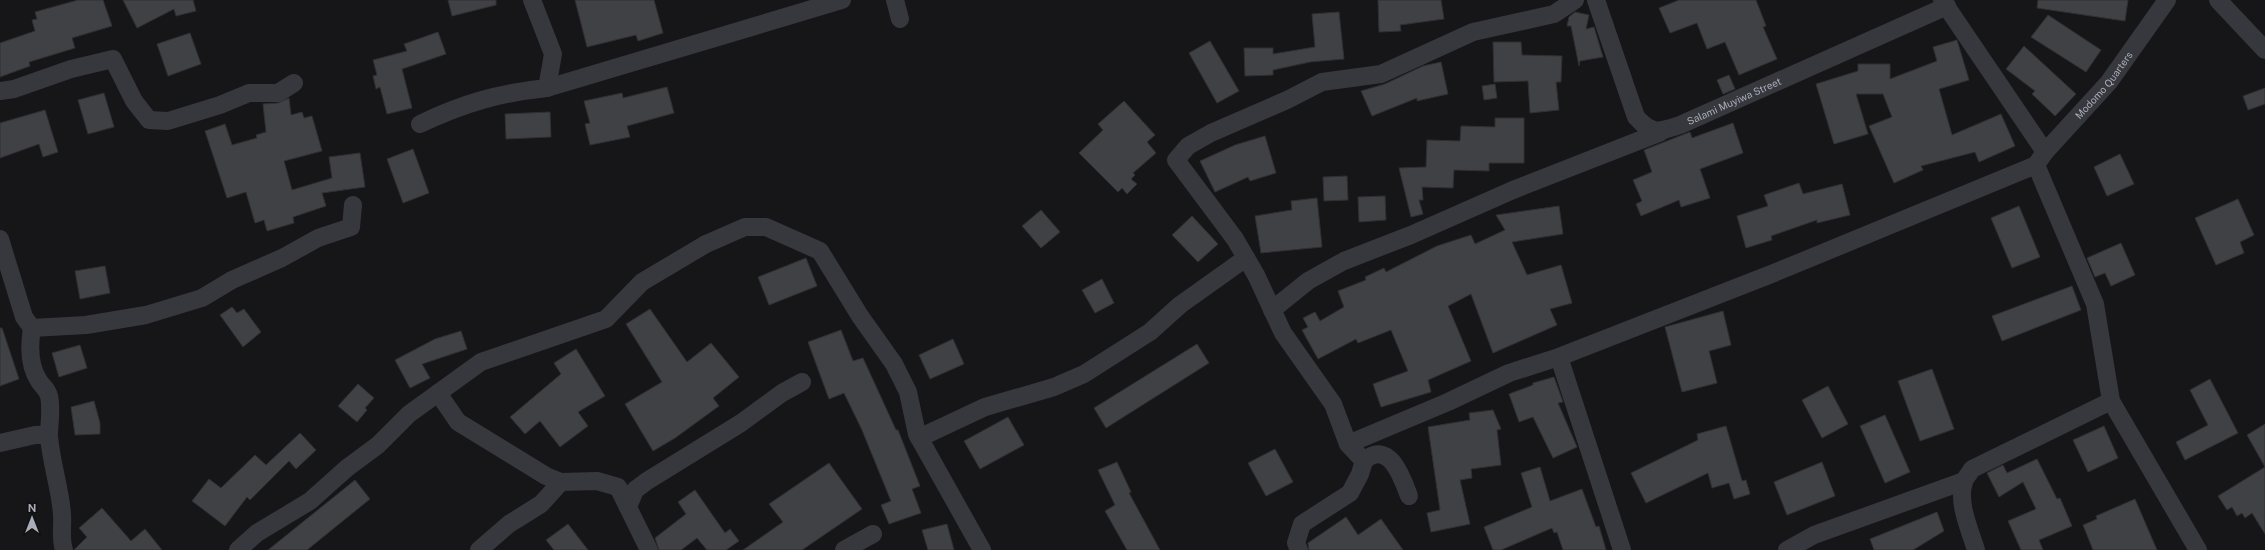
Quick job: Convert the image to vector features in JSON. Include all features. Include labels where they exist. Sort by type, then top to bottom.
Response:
[{"type":"street","points":[[532,0],[553,54],[547,88]]},
{"type":"street","points":[[420,124],[450,110],[486,97],[547,88],[842,0]]},
{"type":"street","points":[[895,0],[900,19]]},
{"type":"street","points":[[1364,461],[1348,444],[1333,404],[1294,350],[1235,239],[1176,160],[1188,146],[1211,133],[1287,100],[1322,82],[1381,74],[1473,32],[1554,14],[1575,0]]},
{"type":"street","points":[[1596,0],[1636,117],[1646,128],[1661,132]]},
{"type":"street","name":"Modomo Quarters","points":[[2040,159],[2109,82],[2167,0]]},
{"type":"street","points":[[2218,0],[2265,50]]},
{"type":"street","points":[[1944,3],[2005,96],[2040,159],[2095,304],[2111,401],[2198,550]]},
{"type":"street","name":"Salami Muyiwa Street","points":[[1272,310],[1308,281],[1344,261],[1411,235],[1513,190],[1680,125],[1944,3]]},
{"type":"street","points":[[0,91],[14,89],[71,69],[113,59],[134,101],[150,120],[168,121],[220,105],[249,93],[278,92],[294,83]]},
{"type":"street","points":[[1348,444],[1448,402],[1509,373],[1559,358],[1774,273],[2040,159]]},
{"type":"street","points":[[32,328],[86,325],[146,315],[202,298],[232,280],[282,258],[318,238],[351,227],[353,205]]},
{"type":"street","points":[[238,550],[257,533],[310,501],[347,468],[378,445],[409,414],[480,362],[606,319],[642,282],[706,244],[745,227],[766,227],[820,252],[860,316],[894,364],[908,392],[919,438],[982,550]]},
{"type":"street","points":[[0,239],[24,317],[32,328],[29,347],[39,381],[47,390],[49,398],[49,435],[53,469],[58,488],[62,515],[61,540],[64,550]]},
{"type":"street","points":[[919,438],[985,407],[1054,387],[1084,374],[1150,332],[1180,305],[1246,258]]},
{"type":"street","points":[[1559,358],[1622,550]]},
{"type":"street","points":[[649,550],[634,524],[632,498],[647,481],[742,423],[782,393],[802,382]]},
{"type":"street","points":[[438,393],[458,422],[546,476],[561,482],[597,481],[618,487],[632,498]]},
{"type":"street","points":[[1976,550],[1967,523],[1962,494],[1964,481],[1972,469],[2111,401]]},
{"type":"street","points":[[0,443],[35,435],[49,435]]},
{"type":"street","points":[[1299,550],[1296,543],[1302,524],[1350,493],[1360,474],[1364,461],[1370,456],[1380,455],[1389,458],[1396,466],[1409,496]]},
{"type":"street","points":[[1787,550],[1814,535],[1964,481]]},
{"type":"street","points":[[479,550],[509,524],[541,504],[561,482]]},
{"type":"street","points":[[844,550],[873,534]]},
{"type":"building","points":[[78,0],[103,0],[112,26],[72,38],[75,48],[29,62],[30,66],[0,77],[0,43],[35,31],[32,20],[37,19],[35,12]]},
{"type":"building","points":[[123,0],[193,0],[196,11],[176,16],[174,9],[137,28]]},
{"type":"building","points":[[448,0],[496,0],[496,5],[452,16]]},
{"type":"building","points":[[575,0],[654,0],[663,33],[638,41],[636,35],[587,47]]},
{"type":"building","points":[[1378,0],[1441,0],[1444,19],[1400,25],[1401,31],[1379,32]]},
{"type":"building","points":[[1679,0],[1756,0],[1766,26],[1763,27],[1777,59],[1739,75],[1725,42],[1707,49],[1697,23],[1670,33],[1659,8]]},
{"type":"building","points":[[2038,0],[2128,0],[2125,21],[2037,8]]},
{"type":"building","points":[[1339,12],[1344,59],[1310,62],[1273,70],[1273,75],[1245,76],[1244,48],[1273,48],[1273,54],[1315,47],[1312,14]]},
{"type":"building","points":[[1575,12],[1589,15],[1586,29],[1594,27],[1603,57],[1580,61],[1579,66],[1571,26],[1567,26],[1569,17]]},
{"type":"building","points":[[2048,15],[2101,50],[2086,72],[2031,37]]},
{"type":"building","points":[[438,32],[446,54],[402,69],[412,108],[387,114],[380,87],[376,89],[373,76],[377,75],[373,60],[407,51],[404,44]]},
{"type":"building","points":[[190,33],[201,64],[168,76],[157,44]]},
{"type":"building","points":[[1957,40],[1969,80],[1939,89],[1952,135],[2001,114],[2015,146],[1979,162],[1975,152],[1921,166],[1923,170],[1894,183],[1869,126],[1892,117],[1883,94],[1856,94],[1868,134],[1834,144],[1816,84],[1858,71],[1858,64],[1890,64],[1890,79],[1937,61],[1933,47]]},
{"type":"building","points":[[1210,41],[1239,91],[1217,103],[1189,53]]},
{"type":"building","points":[[1493,42],[1521,42],[1522,55],[1562,56],[1561,82],[1556,82],[1559,110],[1530,113],[1528,81],[1494,82]]},
{"type":"building","points":[[2024,46],[2076,94],[2055,116],[2032,94],[2035,91],[2006,69]]},
{"type":"building","points":[[1441,62],[1448,94],[1417,101],[1417,98],[1372,116],[1361,91],[1385,84],[1423,66]]},
{"type":"building","points":[[1729,75],[1735,89],[1723,94],[1717,80]]},
{"type":"building","points":[[1495,84],[1497,98],[1484,100],[1482,86]]},
{"type":"building","points":[[667,87],[674,113],[627,126],[630,137],[590,145],[585,124],[590,123],[584,101],[622,93],[623,98]]},
{"type":"building","points":[[2265,88],[2265,104],[2248,110],[2243,96]]},
{"type":"building","points":[[104,93],[114,127],[88,134],[78,100]]},
{"type":"building","points":[[289,98],[291,115],[302,112],[304,118],[312,116],[322,151],[284,161],[292,190],[332,178],[329,157],[360,153],[365,187],[322,193],[326,206],[293,217],[294,223],[267,231],[264,220],[255,223],[246,192],[227,198],[205,131],[225,124],[232,145],[257,138],[256,135],[266,132],[263,104],[278,103]]},
{"type":"building","points":[[1124,101],[1155,135],[1147,142],[1156,153],[1133,173],[1135,175],[1131,179],[1137,184],[1127,194],[1122,188],[1118,192],[1079,153],[1103,130],[1098,124]]},
{"type":"building","points":[[45,110],[58,152],[43,157],[39,144],[0,158],[0,123]]},
{"type":"building","points":[[550,112],[551,137],[506,139],[505,114]]},
{"type":"building","points":[[1495,118],[1524,118],[1524,163],[1489,163],[1489,171],[1454,170],[1453,188],[1422,187],[1423,200],[1419,200],[1423,214],[1411,217],[1399,168],[1426,167],[1427,140],[1460,141],[1461,126],[1495,127]]},
{"type":"building","points":[[1733,123],[1743,153],[1700,169],[1710,198],[1681,207],[1679,200],[1641,216],[1636,204],[1642,201],[1633,180],[1652,172],[1644,150],[1690,132],[1692,138]]},
{"type":"building","points":[[1265,136],[1276,173],[1250,181],[1248,177],[1215,192],[1200,161],[1235,145]]},
{"type":"building","points":[[413,149],[429,193],[403,203],[387,159]]},
{"type":"building","points":[[2120,154],[2134,184],[2107,196],[2094,167]]},
{"type":"building","points":[[1347,176],[1348,200],[1324,201],[1323,177]]},
{"type":"building","points":[[1799,183],[1803,194],[1842,184],[1850,215],[1817,223],[1817,220],[1771,236],[1772,240],[1746,248],[1737,216],[1768,206],[1764,195]]},
{"type":"building","points":[[1385,196],[1386,220],[1359,222],[1358,197]]},
{"type":"building","points":[[1317,198],[1322,247],[1261,253],[1255,216],[1292,210],[1291,201]]},
{"type":"building","points":[[2238,199],[2254,235],[2240,242],[2244,253],[2216,265],[2195,218]]},
{"type":"building","points":[[1559,206],[1563,234],[1512,242],[1527,275],[1561,265],[1572,303],[1550,309],[1557,325],[1493,353],[1471,294],[1448,306],[1471,361],[1428,380],[1431,392],[1381,407],[1373,384],[1408,371],[1391,330],[1358,343],[1356,339],[1318,359],[1302,330],[1308,327],[1303,318],[1315,312],[1320,321],[1344,307],[1338,291],[1366,280],[1365,277],[1384,268],[1386,272],[1437,246],[1471,235],[1475,244],[1505,230],[1496,215]]},
{"type":"building","points":[[2019,206],[2040,257],[2012,268],[1991,218]]},
{"type":"building","points":[[1041,210],[1060,232],[1041,248],[1022,226]]},
{"type":"building","points":[[1192,216],[1218,244],[1198,262],[1172,235]]},
{"type":"building","points":[[2121,243],[2135,275],[2111,286],[2105,273],[2095,277],[2087,258]]},
{"type":"building","points":[[806,258],[817,286],[769,305],[758,277]]},
{"type":"building","points":[[105,266],[110,293],[80,299],[75,271]]},
{"type":"building","points":[[1102,279],[1114,303],[1095,313],[1082,290]]},
{"type":"building","points":[[2072,286],[2081,310],[2002,341],[1992,316]]},
{"type":"building","points":[[232,307],[237,313],[244,309],[261,332],[243,347],[220,315]]},
{"type":"building","points":[[650,309],[687,362],[711,343],[739,377],[713,398],[719,406],[675,438],[653,451],[625,404],[662,382],[626,324]]},
{"type":"building","points":[[1723,311],[1731,345],[1709,351],[1717,383],[1682,392],[1665,327]]},
{"type":"building","points":[[0,328],[2,328],[19,379],[0,386]]},
{"type":"building","points":[[841,330],[853,361],[863,358],[896,430],[898,430],[920,486],[912,489],[921,513],[889,524],[881,505],[891,501],[862,430],[844,393],[829,399],[808,342]]},
{"type":"building","points":[[461,331],[467,349],[422,364],[430,378],[410,388],[395,360],[435,339]]},
{"type":"building","points":[[953,339],[964,364],[930,379],[919,355]]},
{"type":"building","points":[[1197,344],[1209,363],[1106,428],[1094,408]]},
{"type":"building","points":[[80,345],[87,368],[59,377],[52,353]]},
{"type":"building","points":[[576,349],[605,396],[578,412],[588,426],[560,447],[540,421],[525,434],[510,417],[561,374],[554,363]]},
{"type":"building","points":[[1932,369],[1954,429],[1920,441],[1898,381]]},
{"type":"building","points":[[1554,377],[1563,402],[1558,403],[1577,447],[1553,458],[1533,417],[1519,422],[1509,394],[1533,385],[1533,383]]},
{"type":"building","points":[[2210,379],[2238,433],[2185,460],[2176,442],[2208,425],[2190,390]]},
{"type":"building","points":[[358,384],[374,398],[365,408],[367,410],[357,422],[338,406]]},
{"type":"building","points":[[1828,386],[1848,424],[1822,438],[1802,400]]},
{"type":"building","points":[[94,401],[100,423],[100,434],[75,435],[71,407]]},
{"type":"building","points":[[1493,410],[1501,429],[1497,430],[1501,465],[1471,469],[1472,478],[1460,480],[1470,524],[1431,532],[1427,513],[1440,510],[1428,427],[1470,420],[1469,413]]},
{"type":"building","points":[[1885,415],[1910,472],[1885,483],[1860,426]]},
{"type":"building","points":[[1008,417],[1024,445],[980,469],[964,441]]},
{"type":"building","points":[[2265,424],[2265,467],[2247,435]]},
{"type":"building","points":[[1726,426],[1742,481],[1746,480],[1750,494],[1734,499],[1729,483],[1712,488],[1708,473],[1646,503],[1631,473],[1698,440],[1697,434]]},
{"type":"building","points":[[2104,426],[2118,458],[2088,472],[2073,440]]},
{"type":"building","points":[[300,433],[316,450],[296,469],[289,461],[250,500],[247,497],[225,526],[192,501],[209,479],[221,488],[255,455],[266,465]]},
{"type":"building","points":[[1275,449],[1293,482],[1266,496],[1248,463]]},
{"type":"building","points":[[2037,459],[2057,499],[2060,498],[2072,526],[2039,540],[2043,550],[2021,550],[2008,521],[2036,509],[2023,482],[1999,497],[1987,473],[2003,465],[2007,473]]},
{"type":"building","points":[[1117,462],[1131,492],[1129,493],[1160,550],[1127,550],[1105,511],[1115,505],[1098,470]]},
{"type":"building","points":[[1822,462],[1835,496],[1787,515],[1774,482]]},
{"type":"building","points":[[829,463],[862,509],[802,550],[743,550],[783,522],[769,504]]},
{"type":"building","points":[[1540,467],[1550,501],[1582,489],[1596,527],[1599,526],[1606,550],[1563,550],[1557,532],[1554,533],[1552,528],[1501,550],[1493,550],[1484,527],[1532,507],[1521,473]]},
{"type":"building","points":[[2265,467],[2265,534],[2252,513],[2245,518],[2242,513],[2237,516],[2232,507],[2227,510],[2218,496]]},
{"type":"building","points":[[355,480],[370,499],[307,550],[268,550]]},
{"type":"building","points":[[695,490],[725,533],[730,529],[739,541],[726,550],[707,550],[697,538],[681,550],[659,550],[655,538],[686,514],[678,502]]},
{"type":"building","points":[[2135,499],[2157,550],[2093,550],[2083,525],[2097,519],[2096,516]]},
{"type":"building","points":[[102,508],[131,541],[145,529],[162,550],[74,550],[87,537],[79,528]]},
{"type":"building","points":[[1937,512],[1944,531],[1913,550],[1874,550],[1870,539]]},
{"type":"building","points":[[1346,517],[1358,535],[1381,519],[1403,550],[1309,550],[1308,543]]},
{"type":"building","points":[[568,524],[588,550],[554,550],[546,540]]},
{"type":"building","points":[[947,524],[954,550],[928,550],[922,530]]}]
